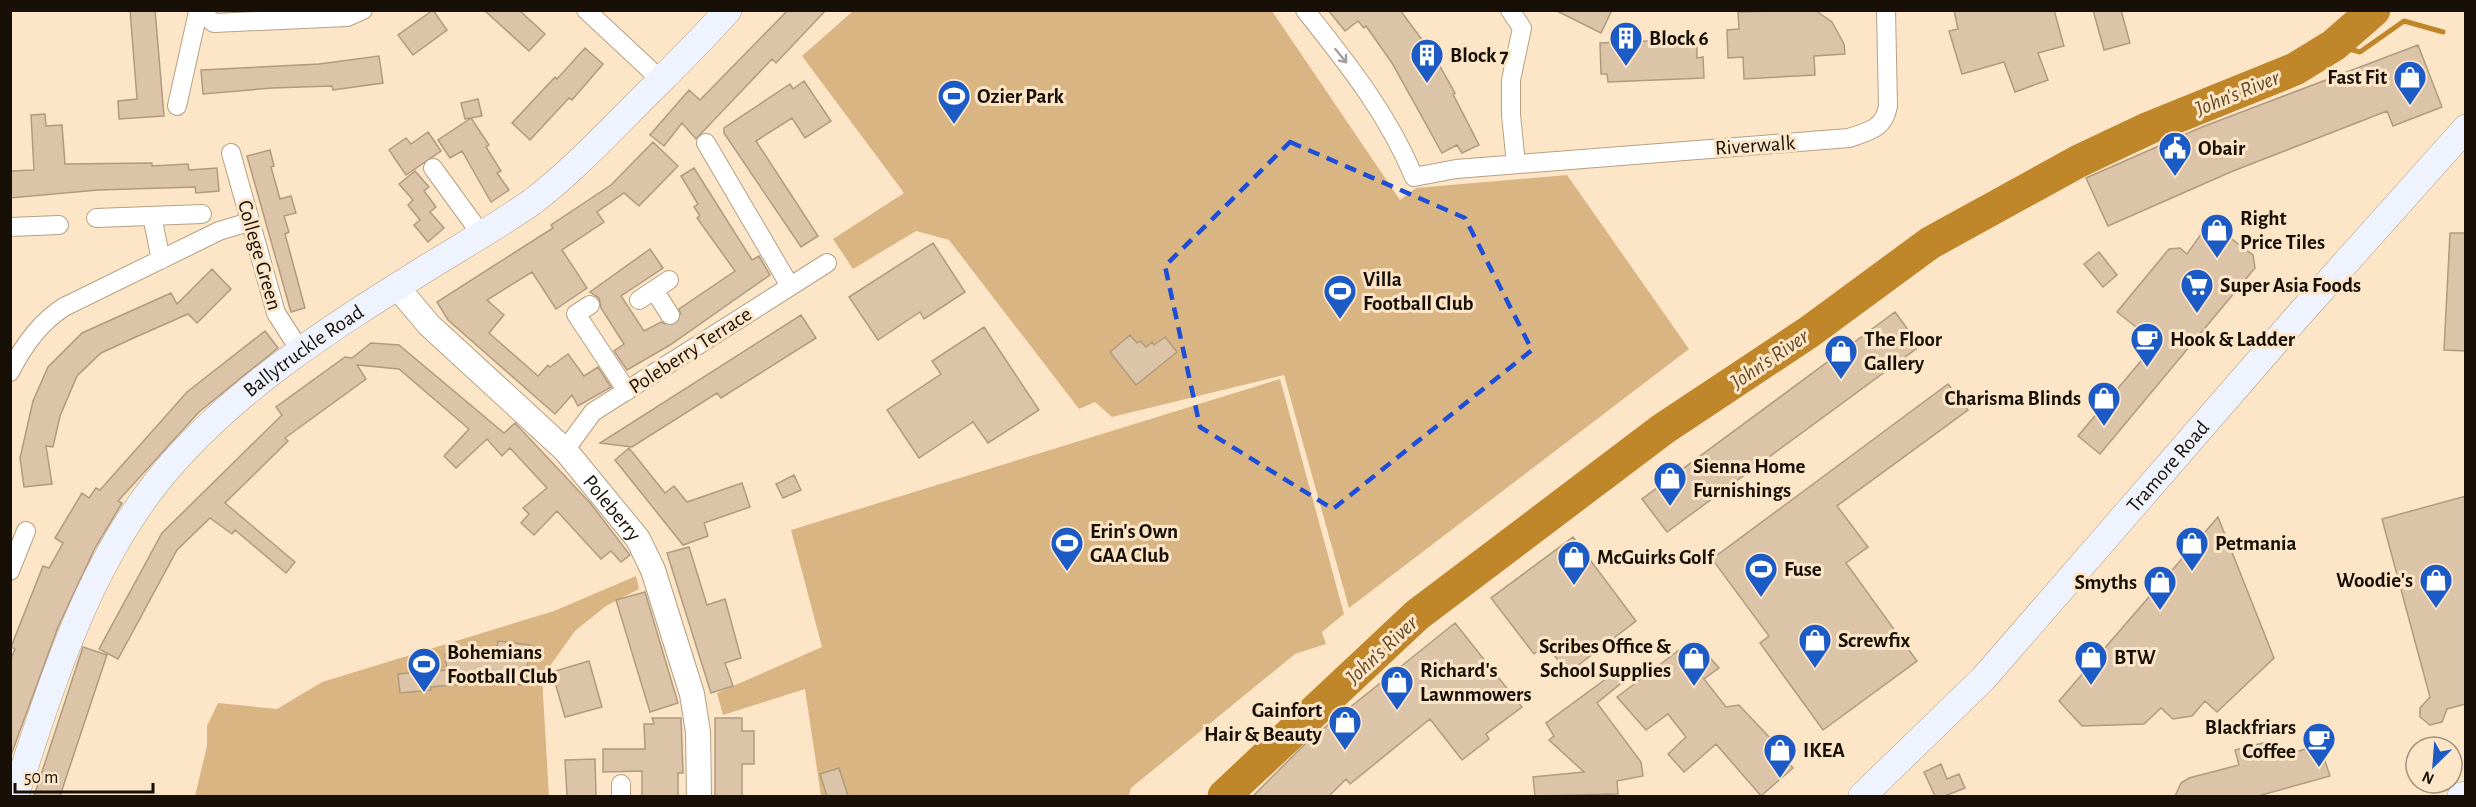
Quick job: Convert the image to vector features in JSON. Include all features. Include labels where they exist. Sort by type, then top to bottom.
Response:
[{"type":"main road","name":"Ballytruckle Road","points":[[15,796],[17,767],[82,612],[108,557],[134,513],[168,468],[202,431],[301,352],[397,287],[524,207],[560,179],[661,80],[728,10]]},
{"type":"main road","name":"Tramore Road","points":[[1862,796],[1983,679],[2305,307],[2466,128]]},
{"type":"main road","points":[[2461,796],[2466,795]]},
{"type":"street","points":[[177,106],[198,11],[214,23],[347,17],[363,10]]},
{"type":"street","points":[[586,10],[661,80]]},
{"type":"street","name":"Riverwalk","points":[[1305,10],[1353,70],[1398,140],[1414,177],[1456,169],[1849,138],[1878,128],[1886,117],[1888,106],[1885,12]]},
{"type":"street","points":[[1510,10],[1522,28],[1511,80],[1511,116],[1516,164]]},
{"type":"street","points":[[706,143],[790,286]]},
{"type":"street","name":"College Green","points":[[231,153],[276,313],[301,352]]},
{"type":"street","points":[[433,168],[481,234]]},
{"type":"street","points":[[96,218],[202,214]]},
{"type":"street","points":[[152,216],[161,260]]},
{"type":"street","points":[[10,372],[32,336],[56,312],[91,292],[219,231],[249,222]]},
{"type":"street","points":[[10,227],[59,225]]},
{"type":"street","name":"Poleberry Terrace","points":[[565,450],[594,412],[627,391],[688,342],[827,263]]},
{"type":"street","name":"Poleberry","points":[[397,287],[429,325],[565,450],[632,530],[653,570],[695,706],[698,732],[699,796]]},
{"type":"street","points":[[654,290],[670,315]]},
{"type":"street","points":[[590,305],[576,314],[627,391]]},
{"type":"street","points":[[10,571],[26,531]]},
{"type":"highlighted area","points":[[1290,142],[1465,218],[1532,350],[1333,509],[1200,427],[1165,266]]},
{"type":"shaded area","name":"Villa Football Club","points":[[853,11],[1272,11],[1400,200],[1416,188],[1567,175],[1689,349],[1349,608],[1284,375],[1112,417],[1095,402],[1079,409],[949,240],[916,231],[853,269],[833,239],[904,193],[802,56]]},
{"type":"shaded area","name":"Erin's Own GAA Club","points":[[1280,379],[1344,614],[1322,632],[1326,644],[1295,654],[1131,788],[1129,796],[821,796],[805,689],[723,715],[717,693],[822,647],[791,530]]},
{"type":"shaded area","name":"Bohemians Football Club","points":[[636,576],[639,589],[606,606],[575,631],[542,677],[549,796],[195,796],[207,746],[207,726],[218,703],[277,709],[322,682],[554,611]]},
{"type":"building","points":[[130,10],[155,10],[164,116],[119,119],[118,101],[137,99]]},
{"type":"building","points":[[433,10],[447,30],[413,55],[398,35]]},
{"type":"building","points":[[484,10],[519,10],[545,34],[529,51]]},
{"type":"building","points":[[788,10],[826,10],[776,63],[772,59],[696,139],[682,123],[664,146],[650,135],[689,90],[700,100]]},
{"type":"building","points":[[1328,10],[1400,10],[1434,56],[1455,93],[1453,94],[1479,145],[1462,153],[1457,145],[1442,153],[1392,63],[1366,26],[1364,28],[1358,21],[1345,31]]},
{"type":"building","points":[[1555,10],[1612,10],[1601,33]]},
{"type":"building","points":[[1815,10],[1832,22],[1844,44],[1845,54],[1814,56],[1815,75],[1744,79],[1743,57],[1728,58],[1727,30],[1739,29],[1738,12]]},
{"type":"building","points":[[1954,10],[2054,10],[2064,46],[2038,53],[2048,80],[2015,92],[2004,62],[1962,74],[1949,31],[1958,29]]},
{"type":"building","points":[[2093,10],[2121,10],[2130,43],[2104,50]]},
{"type":"building","name":"Block 6","points":[[1697,39],[1697,58],[1703,57],[1704,78],[1608,82],[1607,74],[1601,74],[1600,43]]},
{"type":"building","points":[[2418,45],[2442,107],[2393,126],[2387,111],[2233,171],[2108,226],[2086,178],[2202,127]]},
{"type":"building","points":[[585,48],[603,64],[572,100],[569,98],[530,140],[512,123]]},
{"type":"building","points":[[379,56],[383,83],[333,90],[332,86],[203,94],[201,70],[319,64]]},
{"type":"building","points":[[804,81],[831,121],[805,138],[792,118],[756,141],[818,236],[801,247],[724,133],[724,128],[790,84],[793,89]]},
{"type":"building","points":[[478,99],[482,116],[465,119],[461,103]]},
{"type":"building","points":[[45,114],[46,126],[62,125],[65,164],[152,163],[152,166],[188,164],[189,170],[217,168],[219,191],[196,193],[195,187],[98,190],[10,198],[10,171],[34,170],[31,115]]},
{"type":"building","points":[[471,118],[489,145],[486,147],[501,171],[497,173],[509,190],[491,202],[462,151],[450,158],[438,140]]},
{"type":"building","points":[[428,132],[441,151],[406,175],[389,150],[406,138],[411,144]]},
{"type":"building","points":[[653,142],[678,166],[639,206],[624,193],[597,212],[604,222],[562,250],[587,288],[556,309],[532,272],[487,300],[504,315],[489,333],[538,376],[548,365],[550,367],[568,354],[584,376],[598,367],[611,387],[578,406],[572,395],[555,414],[448,320],[437,302],[553,228],[551,225],[611,185]]},
{"type":"building","points":[[270,150],[274,166],[271,167],[280,199],[291,196],[296,213],[284,216],[289,232],[285,234],[305,308],[291,312],[247,156]]},
{"type":"building","points":[[694,168],[752,260],[759,256],[770,275],[670,345],[627,370],[614,351],[624,344],[601,308],[599,298],[590,292],[650,249],[663,268],[621,296],[644,331],[661,322],[670,326],[677,324],[681,315],[679,309],[735,271],[697,218],[700,216],[694,207],[698,204],[681,176]]},
{"type":"building","points":[[415,171],[429,187],[424,191],[436,207],[430,212],[444,228],[428,242],[414,225],[420,220],[408,205],[413,200],[399,184]]},
{"type":"building","points":[[2217,228],[2253,255],[2255,268],[2100,454],[2078,436],[2156,343],[2117,312],[2169,249],[2180,248],[2187,254],[2204,230]]},
{"type":"building","points":[[2450,233],[2466,233],[2466,351],[2444,350]]},
{"type":"building","points":[[933,243],[965,292],[924,319],[920,312],[878,340],[849,297]]},
{"type":"building","points":[[2099,252],[2117,275],[2103,287],[2084,264]]},
{"type":"building","points":[[212,269],[231,289],[197,323],[188,314],[138,336],[101,353],[77,376],[60,416],[53,447],[46,446],[52,484],[24,487],[20,458],[33,401],[48,367],[82,333],[171,293],[177,304]]},
{"type":"building","points":[[1895,312],[1920,346],[1667,532],[1642,499]]},
{"type":"building","points":[[801,315],[816,338],[721,398],[717,393],[632,447],[600,443]]},
{"type":"building","points":[[984,327],[1039,410],[988,443],[973,422],[919,458],[887,410],[941,374],[932,361]]},
{"type":"building","points":[[265,331],[278,348],[199,412],[118,501],[122,503],[95,548],[58,627],[10,758],[10,661],[15,649],[11,647],[43,566],[49,568],[63,543],[55,538],[82,493],[89,498],[96,488],[100,490],[187,392]]},
{"type":"building","points":[[1130,335],[1137,343],[1140,341],[1146,347],[1152,342],[1154,345],[1165,337],[1177,352],[1136,385],[1110,352]]},
{"type":"building","points":[[371,343],[399,345],[504,433],[515,423],[591,504],[630,555],[621,562],[611,551],[601,559],[557,511],[534,535],[521,523],[529,514],[523,508],[547,488],[510,448],[502,456],[487,439],[456,468],[444,456],[469,429],[399,369],[357,365],[366,379],[285,438],[288,441],[225,503],[295,562],[286,573],[235,530],[232,534],[210,518],[177,550],[118,659],[99,649],[162,533],[282,415],[276,407],[345,357],[352,358]]},
{"type":"building","points":[[1948,384],[1968,410],[1837,506],[1868,547],[1846,563],[1917,661],[1823,730],[1760,643],[1769,636],[1712,559]]},
{"type":"building","points":[[629,448],[665,493],[674,486],[687,502],[742,483],[750,507],[704,523],[708,536],[683,545],[615,460]]},
{"type":"building","points":[[794,475],[801,490],[783,498],[776,484]]},
{"type":"building","name":"Woodie's","points":[[2466,496],[2466,704],[2447,709],[2442,722],[2430,725],[2420,717],[2420,708],[2430,697],[2382,519]]},
{"type":"building","points":[[2218,517],[2274,658],[2217,712],[2205,701],[2192,716],[2173,719],[2161,708],[2144,724],[2082,726],[2059,701]]},
{"type":"building","points":[[1573,537],[1636,621],[1568,673],[1546,645],[1534,654],[1491,598]]},
{"type":"building","points":[[689,547],[707,605],[725,599],[741,658],[725,663],[733,686],[711,693],[667,553]]},
{"type":"building","points":[[645,592],[678,703],[650,712],[616,600]]},
{"type":"building","points":[[1455,623],[1522,707],[1486,734],[1489,739],[1462,760],[1430,719],[1350,784],[1346,779],[1329,796],[1253,796],[1308,741]]},
{"type":"building","points":[[498,641],[530,645],[525,685],[493,682],[430,687],[431,690],[400,693],[398,674],[447,670],[445,654],[488,651],[488,648],[497,647]]},
{"type":"building","points":[[1697,643],[1719,668],[1704,679],[1726,707],[1739,705],[1785,754],[1782,756],[1793,768],[1761,796],[1716,744],[1684,772],[1668,754],[1686,737],[1668,714],[1646,730],[1617,697],[1679,650],[1681,653],[1686,652]]},
{"type":"building","points":[[83,647],[107,655],[60,796],[34,796]]},
{"type":"building","points":[[589,661],[602,707],[565,717],[552,672]]},
{"type":"building","points":[[1618,670],[1625,680],[1597,703],[1641,762],[1643,776],[1617,781],[1618,794],[1535,796],[1533,777],[1584,772],[1549,740],[1554,736],[1546,723]]},
{"type":"building","points":[[652,718],[681,718],[683,773],[678,773],[678,796],[642,796],[642,771],[603,772],[603,749],[645,749],[644,724],[654,724]]},
{"type":"building","points":[[715,718],[742,718],[742,731],[754,731],[754,764],[742,764],[742,796],[715,796]]},
{"type":"building","points":[[2271,741],[2275,758],[2309,748],[2313,758],[2323,755],[2330,776],[2258,796],[2175,796],[2181,783],[2189,778],[2239,765],[2235,750]]},
{"type":"building","points":[[595,759],[596,796],[567,796],[565,760]]},
{"type":"building","points":[[1941,764],[1947,779],[1959,774],[1965,788],[1945,796],[1935,796],[1924,772]]},
{"type":"building","points":[[839,768],[848,796],[827,796],[820,774]]},
{"type":"waterway","name":"John's River","points":[[1224,796],[1417,615],[1663,429],[1809,332],[1930,243],[2079,161],[2149,128],[2295,69],[2334,45],[2374,10]]},
{"type":"waterway","points":[[2334,45],[2360,52],[2404,21],[2443,32]]},
{"type":"tunnel","points":[[670,315],[684,336]]},
{"type":"place","name":"Block 6","points":[[1626,67]]},
{"type":"place","name":"Block 7","points":[[1427,84]]},
{"type":"place","name":"Fast Fit","points":[[2410,106]]},
{"type":"place","name":"Ozier Park","points":[[954,125]]},
{"type":"place","name":"Obair","points":[[2175,177]]},
{"type":"place","name":"Right Price Tiles","points":[[2217,259]]},
{"type":"place","name":"Super Asia Foods","points":[[2197,314]]},
{"type":"place","name":"Villa Football Club","points":[[1340,320]]},
{"type":"place","name":"Hook & Ladder","points":[[2147,368]]},
{"type":"place","name":"The Floor Gallery","points":[[1841,380]]},
{"type":"place","name":"Charisma Blinds","points":[[2104,427]]},
{"type":"place","name":"Sienna Home Furnishings","points":[[1670,507]]},
{"type":"place","name":"Erin's Own GAA Club","points":[[1067,572]]},
{"type":"place","name":"Petmania","points":[[2192,572]]},
{"type":"place","name":"McGuirks Golf","points":[[1574,586]]},
{"type":"place","name":"Fuse","points":[[1761,598]]},
{"type":"place","name":"Woodie's","points":[[2436,609]]},
{"type":"place","name":"Smyths","points":[[2160,611]]},
{"type":"place","name":"Screwfix","points":[[1815,669]]},
{"type":"place","name":"BTW","points":[[2091,686]]},
{"type":"place","name":"Scribes Office & School Supplies","points":[[1694,687]]},
{"type":"place","name":"Bohemians Football Club","points":[[424,693]]},
{"type":"place","name":"Richard's Lawnmowers","points":[[1397,711]]},
{"type":"place","name":"Gainfort Hair & Beauty","points":[[1345,751]]},
{"type":"place","name":"Blackfriars Coffee","points":[[2319,768]]},
{"type":"place","name":"IKEA","points":[[1780,779]]}]
